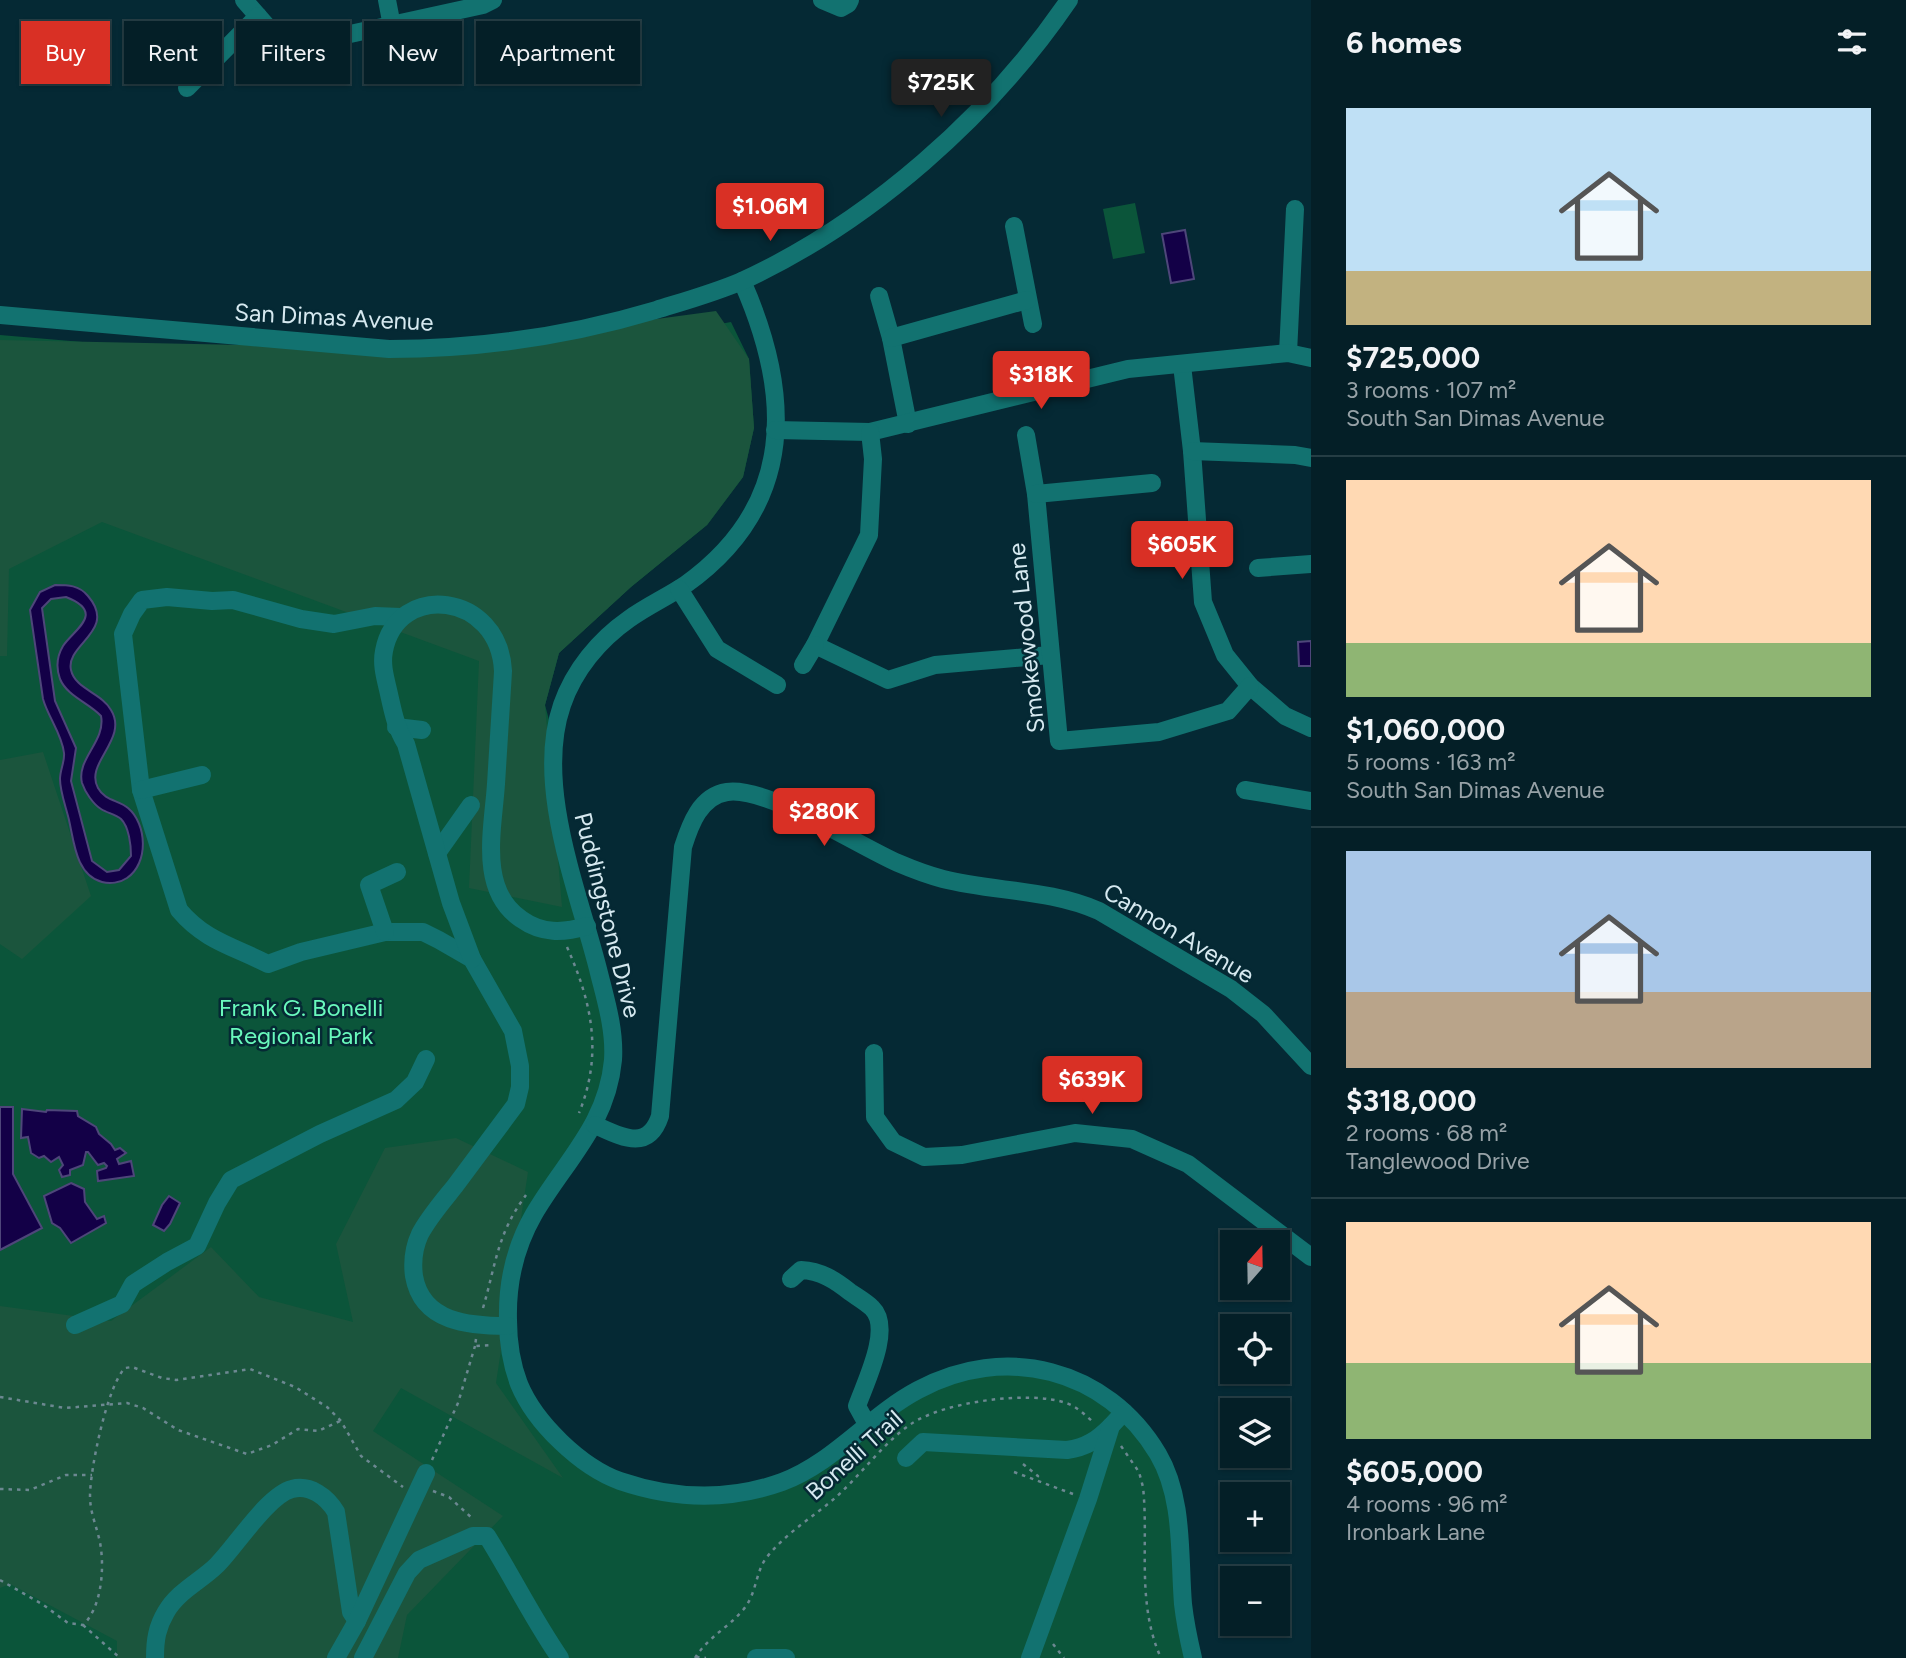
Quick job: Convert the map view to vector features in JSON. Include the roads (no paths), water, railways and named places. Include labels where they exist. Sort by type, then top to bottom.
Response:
[{"type":"street","points":[[244,0],[286,48],[364,32]]},
{"type":"street","points":[[387,0],[391,21]]},
{"type":"street","points":[[414,21],[483,5],[493,0]]},
{"type":"street","points":[[821,0],[841,8],[850,0]]},
{"type":"street","name":"San Dimas Avenue","points":[[0,314],[337,346],[434,349],[482,345],[583,330],[699,297],[742,281],[816,240],[881,195],[936,150],[999,88],[1069,0]]},
{"type":"street","points":[[187,88],[258,16]]},
{"type":"street","points":[[1288,353],[1295,209]]},
{"type":"street","points":[[1014,226],[1033,324]]},
{"type":"street","name":"Puddingstone Drive","points":[[742,281],[755,310],[772,370],[776,400],[774,450],[769,476],[757,504],[735,541],[709,567],[679,589],[629,618],[608,635],[583,663],[568,689],[554,738],[553,782],[561,829],[611,1021],[613,1057],[607,1089],[595,1125],[532,1217],[516,1254],[508,1283],[508,1345],[520,1387],[543,1422],[575,1456],[611,1478],[652,1491],[695,1497],[737,1494],[783,1481],[825,1460],[895,1404],[919,1389],[949,1376],[979,1368],[1008,1366],[1036,1368],[1077,1380],[1124,1412],[1160,1456],[1171,1483],[1180,1535],[1184,1611],[1193,1658]]},
{"type":"street","points":[[879,296],[891,338],[908,424]]},
{"type":"street","points":[[891,338],[1027,300]]},
{"type":"street","points":[[775,430],[870,432],[1128,369],[1288,353],[1311,358]]},
{"type":"street","points":[[1182,365],[1192,451],[1203,602],[1225,655],[1250,686],[1285,716],[1311,728]]},
{"type":"street","points":[[803,664],[869,535],[873,459],[870,432]]},
{"type":"street","name":"Smokewood Lane","points":[[1026,435],[1036,494],[1059,741],[1159,732],[1228,710],[1250,686]]},
{"type":"street","points":[[1192,451],[1311,458]]},
{"type":"street","points":[[1036,494],[1152,483]]},
{"type":"street","points":[[1258,568],[1311,564]]},
{"type":"street","points":[[679,589],[717,649],[777,685]]},
{"type":"street","points":[[401,617],[374,616],[334,624],[291,616],[233,600],[167,597],[142,600],[123,634],[141,790],[179,910],[192,926],[208,937],[268,964],[301,952],[385,932],[423,932],[472,959]]},
{"type":"street","points":[[451,903],[406,744],[396,727],[383,666],[383,653],[391,629],[401,617],[436,604],[458,607],[478,616],[494,634],[502,655],[491,857],[495,888],[504,904],[518,918],[543,931],[560,932],[587,926]]},
{"type":"street","points":[[815,645],[888,680],[935,665],[1050,655]]},
{"type":"street","points":[[396,727],[422,730]]},
{"type":"street","points":[[406,744],[403,777],[417,825],[472,959],[513,1031],[518,1047],[520,1087],[516,1104],[427,1223],[415,1250],[413,1266],[416,1285],[423,1299],[437,1314],[478,1326],[508,1326]]},
{"type":"street","points":[[141,790],[202,775]]},
{"type":"street","points":[[1245,790],[1311,801]]},
{"type":"street","name":"Cannon Avenue","points":[[595,1125],[630,1139],[640,1139],[651,1133],[657,1125],[660,1116],[683,848],[690,825],[700,808],[712,798],[726,792],[745,792],[770,799],[895,862],[942,879],[1052,895],[1077,901],[1099,911],[1231,989],[1263,1014],[1311,1066]]},
{"type":"street","points":[[437,853],[471,805]]},
{"type":"street","points":[[385,932],[369,885],[397,872]]},
{"type":"street","points":[[874,1053],[875,1118],[892,1142],[924,1157],[962,1155],[1075,1133],[1132,1139],[1188,1164],[1311,1257]]},
{"type":"street","points":[[75,1325],[122,1304],[133,1284],[197,1247],[231,1180],[320,1134],[396,1100],[415,1082],[426,1059]]},
{"type":"street","points":[[791,1279],[801,1270],[816,1271],[874,1309],[881,1326],[877,1348],[857,1406],[868,1426]]},
{"type":"street","points":[[906,1458],[923,1442],[1067,1450],[1084,1447],[1108,1431],[1124,1412]]},
{"type":"street","points":[[1030,1658],[1088,1499],[1108,1431]]},
{"type":"street","points":[[336,1658],[357,1621],[426,1473]]},
{"type":"street","points":[[155,1658],[158,1628],[172,1603],[217,1565],[276,1497],[295,1488],[319,1493],[330,1501],[336,1512],[351,1612],[357,1621]]},
{"type":"street","points":[[363,1658],[407,1573],[419,1560],[473,1536],[484,1534],[510,1572],[559,1658]]},
{"type":"street","points":[[756,1658],[786,1658]]},
{"type":"park label","name":"Frank G. Bonelli Regional Park","points":[[301,1021]]}]
